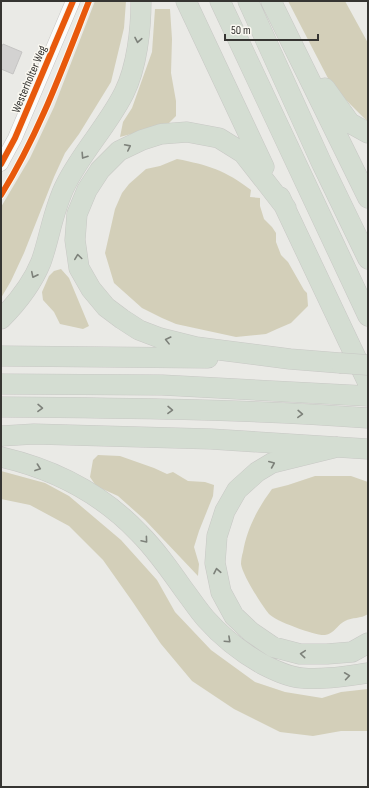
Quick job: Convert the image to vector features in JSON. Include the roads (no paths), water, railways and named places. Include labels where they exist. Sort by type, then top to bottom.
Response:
[{"type":"highway","points":[[1,319],[16,304],[30,285],[40,262],[65,185],[125,91],[133,65],[141,25],[141,1]]},
{"type":"highway","points":[[1,384],[162,385],[363,391],[286,208],[258,156],[186,1]]},
{"type":"highway","points":[[220,1],[368,316]]},
{"type":"highway","points":[[248,1],[322,164],[368,259]]},
{"type":"highway","points":[[271,1],[368,198]]},
{"type":"highway","points":[[295,48],[308,58],[329,95],[350,122],[368,133]]},
{"type":"highway","points":[[286,208],[243,153],[219,138],[188,132],[161,134],[142,140],[120,151],[100,170],[87,190],[77,214],[75,240],[79,268],[91,289],[106,307],[139,330],[160,338],[196,347],[290,359],[368,365]]},
{"type":"highway","points":[[1,356],[290,359]]},
{"type":"highway","points":[[1,407],[170,409],[366,418]]},
{"type":"highway","points":[[1,436],[34,434],[211,439],[368,449]]},
{"type":"highway","points":[[337,447],[272,463],[257,472],[237,490],[225,511],[217,536],[215,563],[221,592],[234,616],[251,632],[273,647],[300,654],[327,654],[352,652],[368,643]]},
{"type":"highway","points":[[1,457],[21,462],[58,475],[113,508],[139,533],[171,571],[205,618],[232,644],[252,658],[275,671],[301,678],[334,678],[368,673]]},
{"type":"street","name":"Westerholter Weg","points":[[1,164],[15,138],[74,1]]}]
